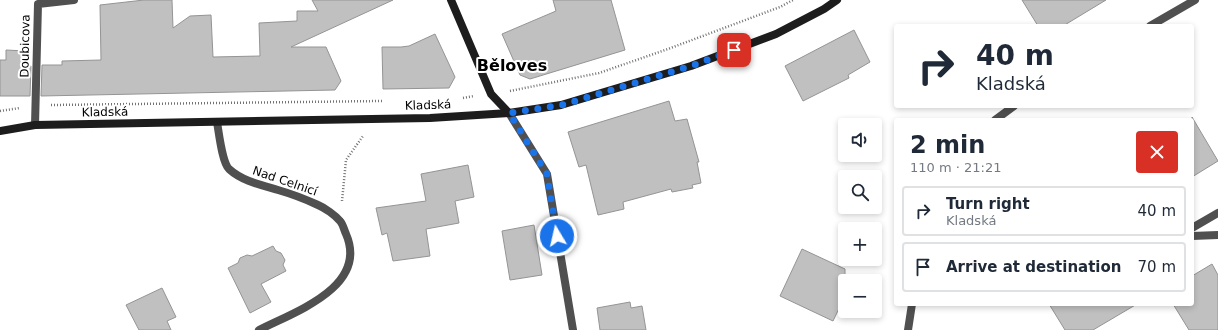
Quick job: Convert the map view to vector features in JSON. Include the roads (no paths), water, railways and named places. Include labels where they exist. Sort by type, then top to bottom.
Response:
[{"type":"main road","points":[[451,0],[491,94],[509,113]]},
{"type":"main road","name":"Kladská","points":[[0,131],[35,125],[430,118],[509,113],[562,105],[691,66],[776,34],[824,9],[837,0]]},
{"type":"street","name":"Doubicova","points":[[35,125],[38,4],[74,0]]},
{"type":"street","points":[[1153,24],[1195,0]]},
{"type":"street","points":[[997,118],[1011,108]]},
{"type":"street","points":[[509,113],[547,174],[573,330]]},
{"type":"street","name":"Nad Celnicí","points":[[217,122],[222,151],[227,168],[245,180],[285,192],[320,205],[341,222],[348,240],[350,257],[345,274],[335,287],[322,298],[259,330]]},
{"type":"street","points":[[1194,227],[1218,213]]},
{"type":"street","points":[[1194,236],[1218,235]]},
{"type":"street","points":[[908,330],[912,306]]},
{"type":"district","name":"Běloves","points":[[512,65]]}]
